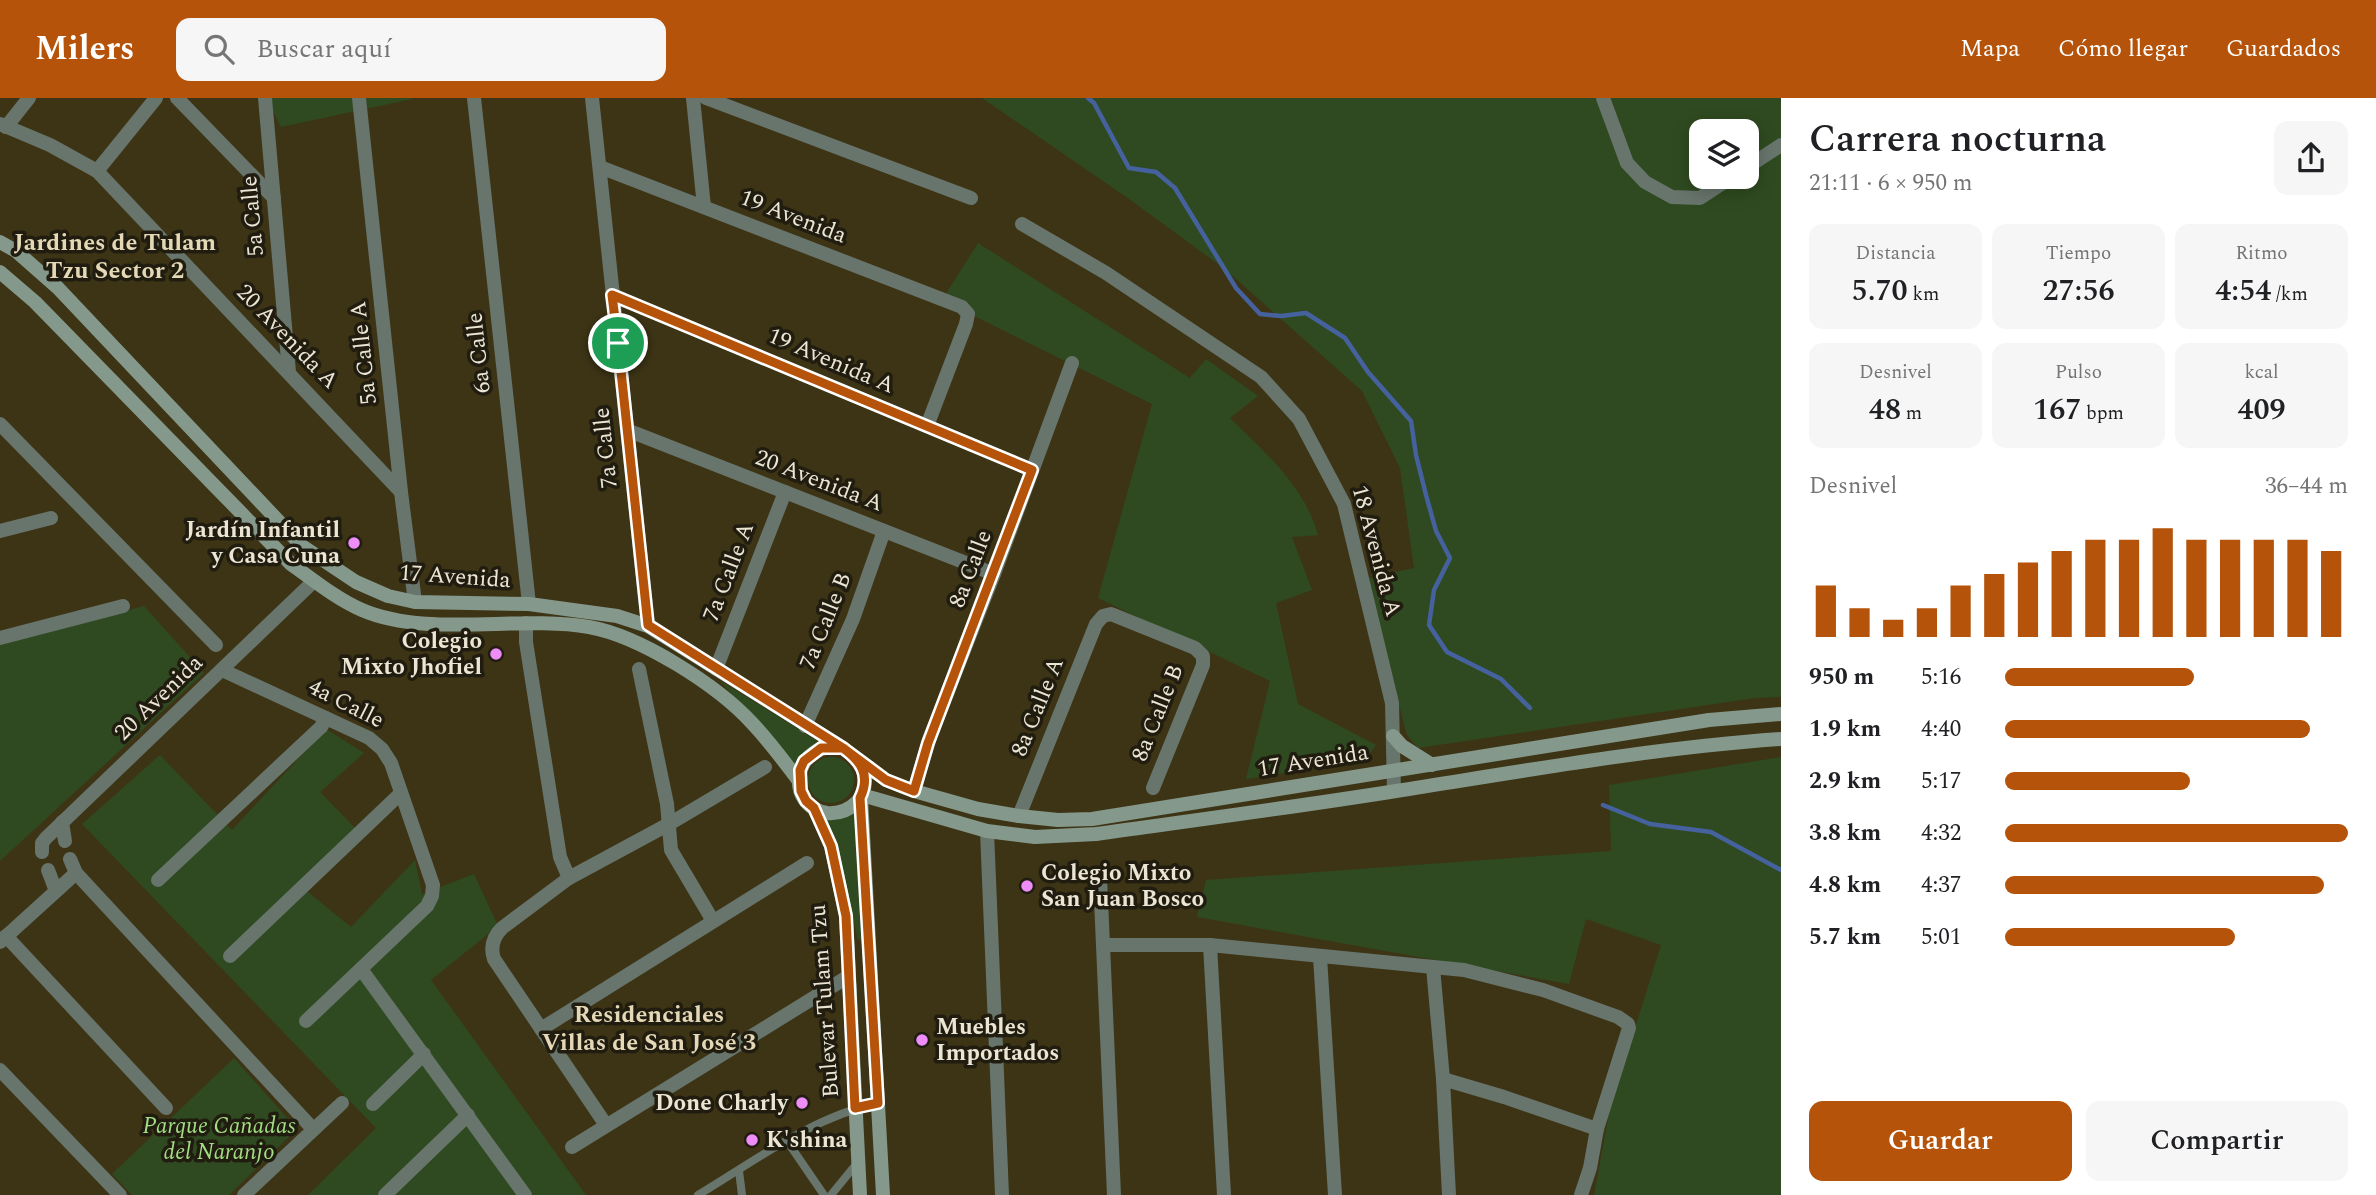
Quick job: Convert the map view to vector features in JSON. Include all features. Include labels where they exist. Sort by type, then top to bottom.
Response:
[{"type":"main road","name":"17 Avenida","points":[[0,242],[16,251],[58,288],[302,545],[356,582],[388,596],[415,602],[529,604],[617,615],[648,625],[843,748]]},
{"type":"main road","name":"17 Avenida","points":[[0,272],[35,302],[291,564],[314,581],[361,610],[409,623],[526,623],[589,627],[648,648],[716,691],[751,722],[799,781]]},
{"type":"main road","name":"17 Avenida","points":[[860,761],[886,780],[978,809],[1058,820],[1092,819],[1709,720],[1781,714]]},
{"type":"main road","points":[[1393,736],[1402,746],[1432,765]]},
{"type":"main road","name":"17 Avenida","points":[[861,796],[987,831],[1035,837],[1096,834],[1565,763],[1781,739]]},
{"type":"main road","points":[[821,748],[843,748],[860,761],[866,784],[861,796],[844,811],[823,812],[806,801],[799,781],[800,770],[804,761],[821,748]]},
{"type":"main road","name":"Bulevar Tulam Tzu","points":[[861,796],[883,1195]]},
{"type":"main road","name":"Bulevar Tulam Tzu","points":[[814,808],[831,846],[846,916],[860,1195]]},
{"type":"street","points":[[3,125],[29,98]]},
{"type":"street","points":[[97,171],[156,98]]},
{"type":"street","points":[[177,98],[274,198]]},
{"type":"street","name":"5a Calle","points":[[265,98],[289,372]]},
{"type":"street","name":"5a Calle A","points":[[359,98],[415,602]]},
{"type":"street","name":"6a Calle","points":[[474,98],[529,604]]},
{"type":"street","name":"7a Calle","points":[[592,98],[648,625]]},
{"type":"street","points":[[693,98],[704,207]]},
{"type":"street","points":[[706,98],[971,198]]},
{"type":"street","points":[[1603,98],[1627,163],[1645,182],[1672,197],[1700,198],[1714,189]]},
{"type":"street","name":"20 Avenida A","points":[[3,125],[50,145],[97,171],[401,492]]},
{"type":"street","points":[[1759,159],[1781,145]]},
{"type":"street","name":"19 Avenida","points":[[600,167],[962,307],[968,314],[928,426]]},
{"type":"street","name":"18 Avenida A","points":[[1021,224],[1106,273],[1261,377],[1299,419],[1344,504],[1392,703],[1394,791]]},
{"type":"street","name":"19 Avenida A","points":[[612,295],[1032,470]]},
{"type":"street","name":"8a Calle","points":[[914,791],[928,743],[1072,363]]},
{"type":"street","points":[[0,424],[216,645]]},
{"type":"street","name":"20 Avenida A","points":[[627,430],[994,574]]},
{"type":"street","name":"7a Calle A","points":[[716,669],[785,492]]},
{"type":"street","points":[[0,531],[51,518]]},
{"type":"street","name":"7a Calle B","points":[[805,726],[853,619],[884,531]]},
{"type":"street","name":"20 Avenida","points":[[42,852],[43,840],[314,581]]},
{"type":"street","points":[[0,638],[123,606]]},
{"type":"street","name":"8a Calle B","points":[[1102,616],[1111,614],[1195,648],[1203,656],[1203,665],[1153,788]]},
{"type":"street","name":"8a Calle A","points":[[1018,816],[1096,624],[1102,616]]},
{"type":"street","points":[[526,623],[526,642],[560,857],[569,878]]},
{"type":"street","points":[[639,669],[667,804],[671,849],[713,920]]},
{"type":"street","name":"4a Calle","points":[[222,670],[369,738],[383,749],[391,763],[433,885],[432,896],[427,906],[361,969]]},
{"type":"street","points":[[158,880],[321,727],[326,718]]},
{"type":"street","points":[[606,1125],[494,959],[493,942],[502,928],[569,878],[669,824],[765,767]]},
{"type":"street","points":[[230,956],[401,793]]},
{"type":"street","points":[[62,822],[65,841]]},
{"type":"street","points":[[987,831],[1002,1195]]},
{"type":"street","points":[[541,1028],[807,863]]},
{"type":"street","points":[[166,1108],[3,939],[56,891],[73,866],[313,1129]]},
{"type":"street","points":[[48,870],[56,891]]},
{"type":"street","points":[[1100,877],[1114,1195]]},
{"type":"street","points":[[1102,945],[1210,945],[1464,970],[1543,990],[1618,1017],[1628,1024],[1629,1028],[1597,1129],[1590,1168],[1581,1195]]},
{"type":"street","points":[[1210,945],[1224,1195]]},
{"type":"street","points":[[1320,957],[1335,1195]]},
{"type":"street","points":[[1433,967],[1443,1079],[1449,1195]]},
{"type":"street","points":[[306,1021],[361,969],[525,1195]]},
{"type":"street","points":[[572,1147],[849,976]]},
{"type":"street","points":[[373,1104],[424,1054]]},
{"type":"street","points":[[0,1070],[120,1195]]},
{"type":"street","points":[[1443,1079],[1597,1129]]},
{"type":"street","points":[[244,1195],[341,1102]]},
{"type":"street","points":[[392,1192],[468,1115]]},
{"type":"lane","points":[[698,1195],[824,1120],[855,1108],[878,1103]]},
{"type":"lane","points":[[787,1140],[824,1195]]},
{"type":"lane","points":[[831,1195],[858,1162]]},
{"type":"lane","points":[[739,1171],[742,1195]]},
{"type":"green space","points":[[267,98],[412,98],[412,99],[281,127]]},
{"type":"green space","points":[[982,98],[1781,98],[1781,697],[1755,698],[1418,748],[1407,735],[1369,578],[1414,568],[1400,468],[1362,391],[1226,270],[1132,201]]},
{"type":"green space","points":[[978,243],[1190,378],[1206,359],[1258,396],[1230,418],[1270,457],[1294,486],[1304,501],[1318,535],[1292,537],[1312,590],[1276,603],[1298,704],[1376,745],[1365,760],[1246,779],[1270,681],[1098,598],[1152,404],[942,300]]},
{"type":"green space","points":[[144,606],[204,673],[0,861],[0,645]]},
{"type":"green space","points":[[719,680],[824,745],[796,767]]},
{"type":"green space","points":[[326,729],[364,753],[320,792],[361,834],[302,887],[351,927],[415,860],[422,894],[474,874],[498,926],[431,980],[586,1195],[308,1195],[376,1128],[82,824],[160,755],[232,830]]},
{"type":"green space","points":[[831,757],[847,764],[854,780],[847,796],[831,803],[815,796],[808,780],[815,764]]},
{"type":"green space","points":[[1781,757],[1781,1195],[1594,1195],[1610,1108],[1661,945],[1586,919],[1569,984],[1197,917],[1206,880],[1611,851],[1609,785]]},
{"type":"green space","points":[[858,804],[864,940],[858,940],[837,844],[823,816]]},
{"type":"green space","name":"Parque Cañadas del Naranjo","points":[[234,1058],[297,1129],[229,1195],[132,1195],[112,1174]]},
{"type":"waterway","points":[[1088,98],[1094,103],[1129,168],[1156,172],[1175,188],[1236,288],[1260,314],[1281,316],[1306,313],[1345,338],[1368,372],[1411,421],[1416,455],[1436,531],[1450,558],[1434,590],[1429,625],[1447,652],[1501,679],[1530,708]]},
{"type":"waterway","points":[[1603,805],[1650,824],[1711,832],[1781,870]]},
{"type":"place","name":"Jardín Infantil y Casa Cuna","points":[[354,543]]},
{"type":"place","name":"Colegio Mixto Jhofiel","points":[[496,654]]},
{"type":"place","name":"Colegio Mixto San Juan Bosco","points":[[1027,886]]},
{"type":"place","name":"Muebles Importados","points":[[922,1040]]},
{"type":"place","name":"Done Charly","points":[[802,1103]]},
{"type":"place","name":"K'shina","points":[[752,1140]]},
{"type":"district","name":"Jardines de Tulam Tzu Sector 2","points":[[115,257]]},
{"type":"district","name":"Residenciales Villas de San José 3","points":[[649,1029]]},
{"type":"route","points":[[618,343],[612,295],[1032,470],[928,743],[914,791],[886,780],[843,748],[821,748],[804,761],[800,770],[801,791],[806,801],[814,808],[831,846],[846,916],[855,1108],[878,1103],[863,811],[860,798],[866,784],[865,772],[860,761],[843,748],[648,625],[618,343]]}]
